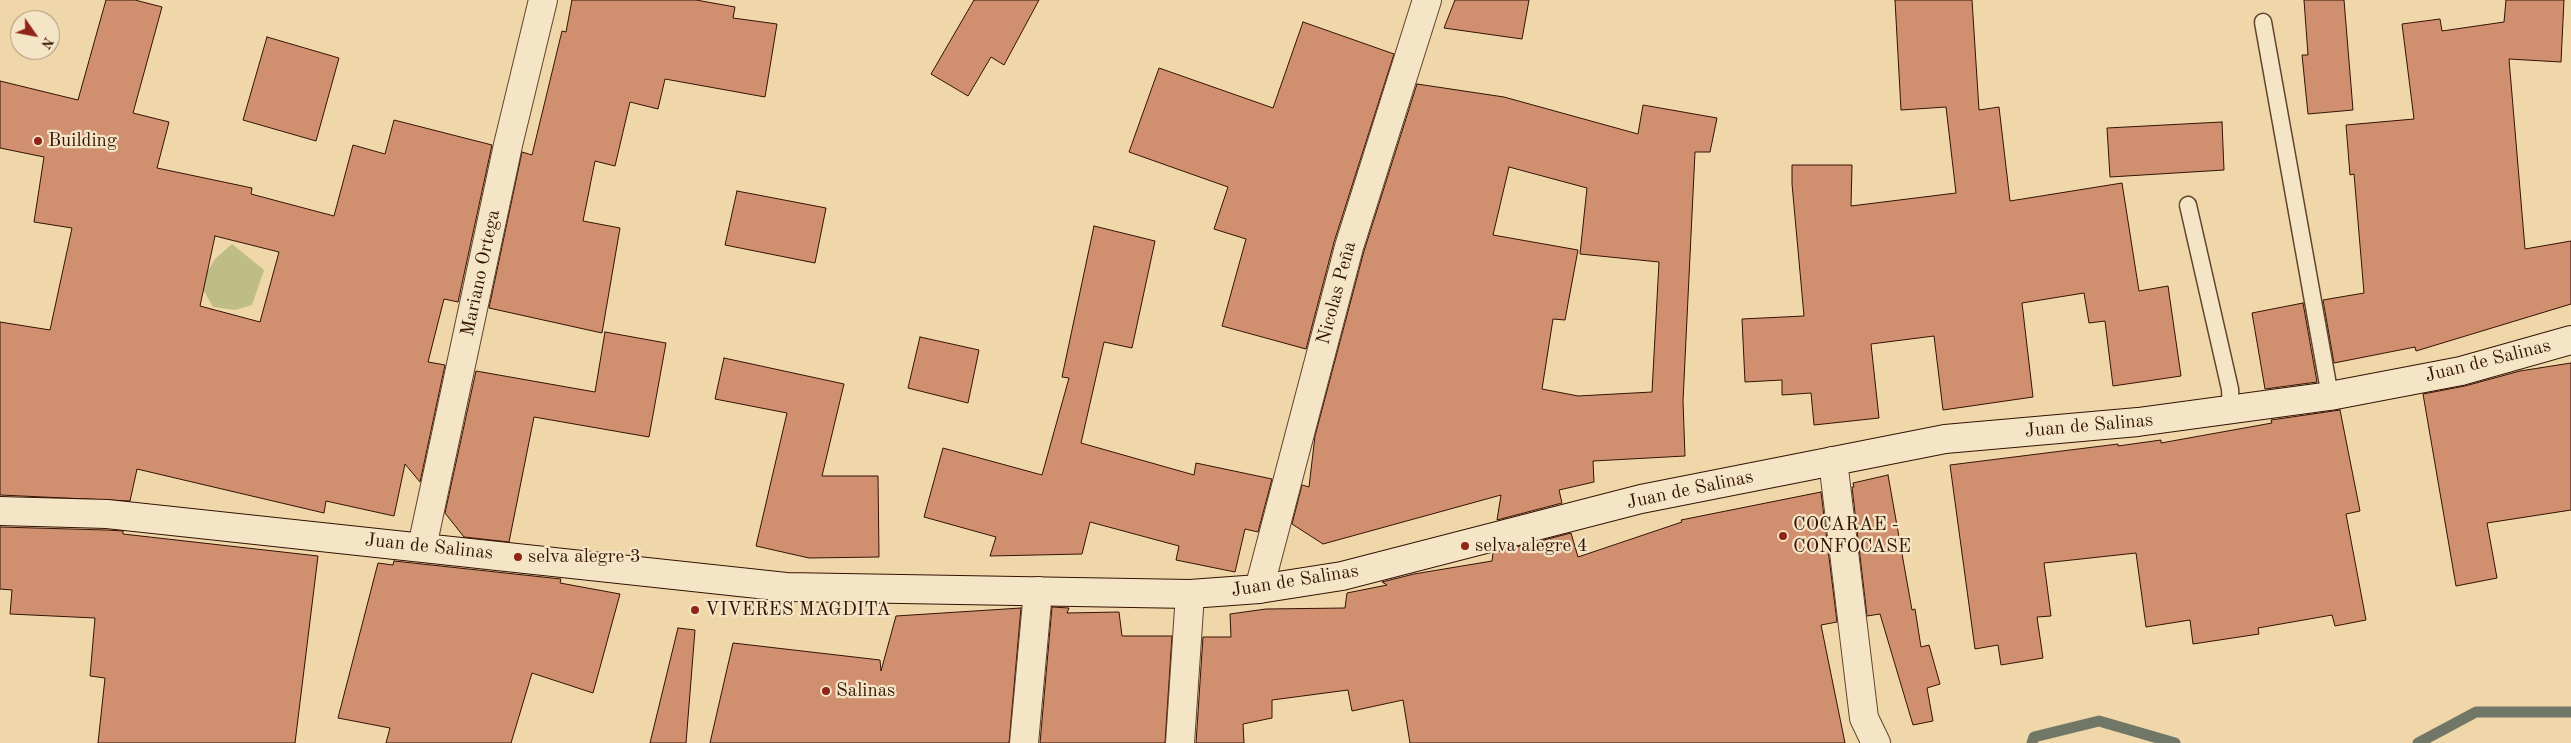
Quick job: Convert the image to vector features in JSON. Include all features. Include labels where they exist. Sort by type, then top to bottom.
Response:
[{"type":"street","name":"Mariano Ortega","points":[[422,546],[506,154],[543,0]]},
{"type":"street","name":"Nicolas Peña","points":[[1259,590],[1349,247],[1427,0]]},
{"type":"street","name":"Juan de Salinas","points":[[0,511],[107,514],[422,546],[786,587],[1190,594],[1259,590],[1342,576],[1641,499],[1945,439],[2138,422],[2330,396],[2461,370],[2571,340]]},
{"type":"street","points":[[1833,461],[1864,718],[1876,743]]},
{"type":"street","points":[[1024,743],[1038,591]]},
{"type":"street","points":[[1180,743],[1190,594]]},
{"type":"lane","points":[[2263,22],[2330,396]]},
{"type":"lane","points":[[2188,205],[2230,389],[2231,409]]},
{"type":"shaded area","points":[[232,244],[264,270],[252,305],[235,310],[213,307],[200,284],[215,259]]},
{"type":"building","points":[[106,0],[135,0],[162,7],[133,113],[169,122],[157,168],[252,188],[251,194],[334,216],[353,145],[385,154],[394,120],[492,145],[458,302],[444,299],[428,362],[445,365],[420,482],[405,464],[394,516],[326,501],[324,513],[137,469],[130,501],[0,495],[0,322],[50,330],[72,228],[34,222],[44,157],[0,148],[0,81],[78,100]],"holes":[[[215,236],[279,252],[260,322],[200,306]]]},
{"type":"building","points":[[572,0],[696,0],[735,7],[733,18],[777,24],[765,97],[665,79],[658,109],[630,102],[615,166],[595,161],[583,221],[620,228],[602,333],[489,308],[522,152],[532,155],[562,31],[566,32]]},
{"type":"building","points":[[974,0],[1039,0],[1004,65],[991,57],[968,96],[931,74]]},
{"type":"building","points":[[1455,0],[1529,0],[1522,39],[1444,28]]},
{"type":"building","points":[[1895,0],[1972,0],[1979,110],[1999,107],[2010,201],[2122,183],[2139,291],[2168,286],[2181,376],[2113,386],[2105,321],[2089,323],[2084,293],[2022,303],[2033,397],[1943,410],[1934,336],[1871,344],[1879,418],[1814,425],[1811,393],[1782,395],[1782,380],[1745,382],[1742,319],[1804,316],[1792,184],[1792,165],[1852,165],[1851,206],[1956,193],[1946,107],[1901,110]]},
{"type":"building","points":[[2304,0],[2344,0],[2353,110],[2308,114],[2302,55],[2308,55]]},
{"type":"building","points":[[2506,0],[2564,0],[2561,62],[2509,59],[2525,249],[2571,241],[2571,304],[2416,351],[2415,347],[2334,363],[2323,300],[2364,293],[2354,174],[2350,175],[2346,125],[2414,119],[2402,24],[2440,19],[2442,31],[2504,22]]},
{"type":"building","points":[[1303,22],[1394,54],[1334,242],[1306,349],[1222,326],[1246,239],[1214,229],[1228,187],[1129,152],[1159,68],[1273,108]]},
{"type":"building","points":[[267,37],[339,58],[316,141],[243,120]]},
{"type":"building","points":[[1417,84],[1504,97],[1638,134],[1643,105],[1717,118],[1710,152],[1695,152],[1683,401],[1685,456],[1593,461],[1594,482],[1559,490],[1562,503],[1497,520],[1501,495],[1323,544],[1292,524],[1302,485],[1309,487],[1315,436],[1364,251]],"holes":[[[1509,167],[1587,188],[1580,254],[1659,262],[1652,392],[1578,396],[1542,389],[1553,319],[1565,320],[1578,250],[1493,235]]]},
{"type":"building","points":[[2222,122],[2224,170],[2110,177],[2107,128]]},
{"type":"building","points":[[737,191],[826,208],[815,263],[725,245]]},
{"type":"building","points":[[1094,226],[1155,241],[1132,348],[1104,342],[1081,443],[1194,475],[1196,463],[1272,479],[1258,532],[1245,529],[1235,572],[1176,560],[1179,546],[1090,522],[1082,554],[990,556],[996,537],[924,517],[943,448],[1042,475],[1069,378],[1062,377]]},
{"type":"building","points":[[2303,303],[2317,382],[2265,389],[2252,313]]},
{"type":"building","points":[[605,332],[666,343],[649,437],[534,417],[509,542],[464,537],[445,513],[476,371],[595,392]]},
{"type":"building","points":[[920,337],[979,350],[968,403],[908,388]]},
{"type":"building","points":[[724,358],[844,384],[822,476],[878,476],[879,557],[809,558],[756,546],[787,413],[715,399]]},
{"type":"building","points":[[2571,363],[2571,510],[2487,523],[2497,578],[2456,586],[2423,394],[2465,386],[2520,371]]},
{"type":"building","points":[[2340,410],[2360,511],[2346,514],[2366,620],[2335,626],[2332,615],[2258,628],[2259,634],[2193,644],[2190,620],[2146,627],[2136,553],[2044,563],[2051,616],[2037,617],[2043,658],[2001,665],[1998,645],[1975,649],[1950,465],[2118,444],[2118,446],[2161,440],[2161,443],[2272,423],[2271,420]]},
{"type":"building","points":[[1888,475],[1912,610],[1915,609],[1921,647],[1929,645],[1940,684],[1927,688],[1933,721],[1913,725],[1880,614],[1867,616],[1852,487],[1854,487],[1853,483]]},
{"type":"building","points":[[1821,492],[1837,622],[1821,625],[1845,743],[1410,743],[1403,700],[1352,711],[1348,690],[1272,700],[1272,718],[1243,724],[1244,743],[1196,743],[1203,637],[1231,637],[1230,614],[1266,609],[1345,608],[1347,593],[1387,585],[1382,582],[1414,574],[1492,561],[1493,553],[1571,533],[1578,557],[1682,522],[1681,520]]},
{"type":"building","points":[[0,527],[123,531],[123,534],[318,556],[295,743],[98,743],[105,678],[90,676],[95,618],[10,614],[12,590],[0,589]]},
{"type":"building","points":[[394,561],[561,579],[560,583],[620,594],[593,693],[532,673],[511,743],[386,743],[390,728],[338,718],[378,563],[393,565]]},
{"type":"building","points":[[1052,607],[1069,608],[1067,613],[1119,612],[1122,636],[1172,636],[1165,743],[1040,743]]},
{"type":"building","points":[[1021,608],[1009,743],[710,743],[733,643],[880,660],[881,671],[896,616]]},
{"type":"building","points":[[678,628],[695,630],[686,743],[650,743]]},
{"type":"waterway","points":[[2418,743],[2476,712],[2571,712]]},
{"type":"waterway","points":[[2032,743],[2034,737],[2099,721],[2175,743]]},
{"type":"place","name":"Building","points":[[38,141]]},
{"type":"place","name":"COCARAE - CONFOCASE","points":[[1783,536]]},
{"type":"place","name":"selva alegre 4","points":[[1465,546]]},
{"type":"place","name":"selva alegre 3","points":[[518,557]]},
{"type":"place","name":"VIVERES MAGDITA","points":[[695,610]]},
{"type":"place","name":"Salinas","points":[[826,691]]}]
